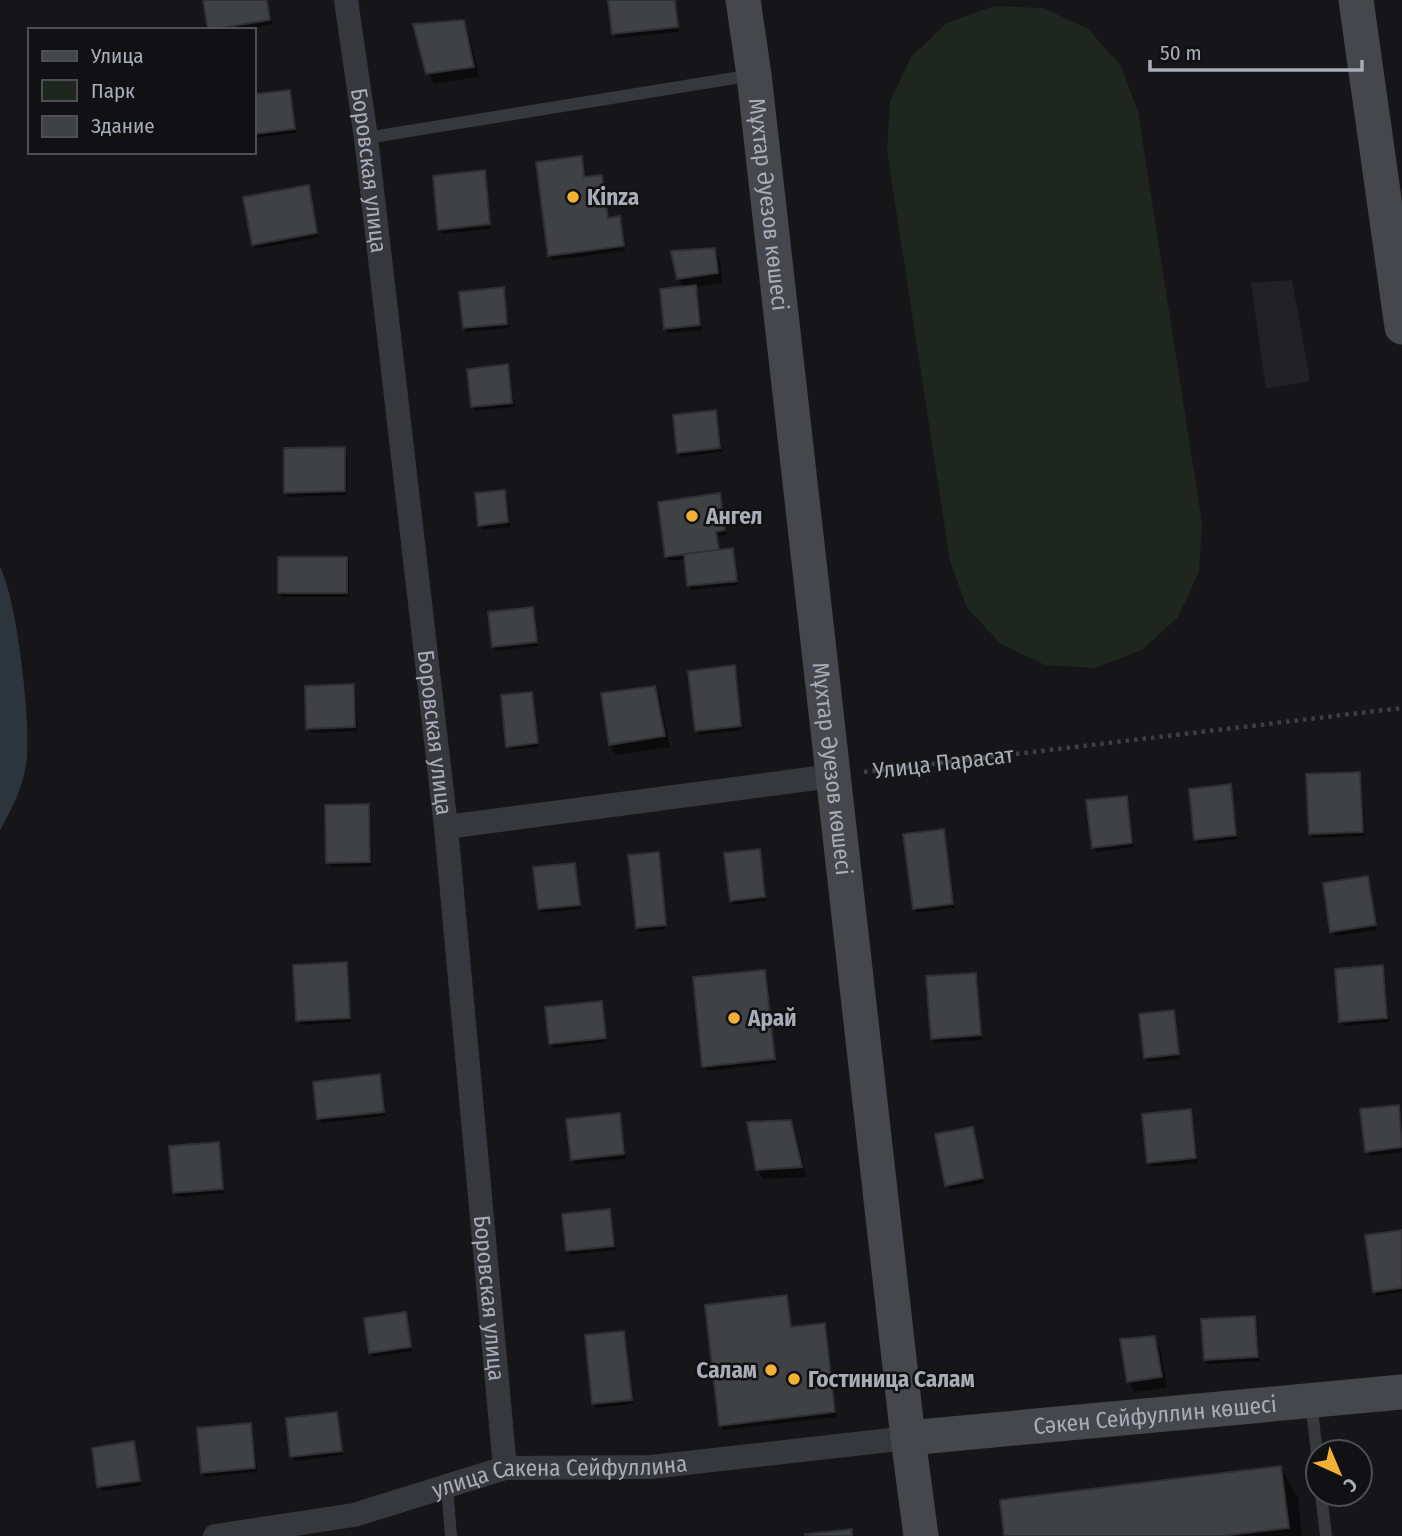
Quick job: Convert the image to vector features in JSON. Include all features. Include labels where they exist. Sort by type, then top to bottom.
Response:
[{"type":"main road","name":"Мұхтар Әуезов көшесі","points":[[743,0],[754,75],[832,776],[921,1536]]},
{"type":"main road","points":[[1356,0],[1402,327]]},
{"type":"main road","name":"Сәкен Сейфуллин көшесі","points":[[908,1438],[1402,1392]]},
{"type":"street","name":"Боровская улица","points":[[346,0],[366,138],[446,827],[505,1468]]},
{"type":"street","points":[[446,827],[832,776]]},
{"type":"street","name":"улица Сакена Сейфуллина","points":[[215,1536],[354,1515],[505,1468],[651,1467],[908,1438]]},
{"type":"lane","points":[[366,138],[754,75]]},
{"type":"lane","points":[[1311,1400],[1315,1438]]},
{"type":"lane","points":[[447,1486],[451,1536]]},
{"type":"lane","points":[[1323,1508],[1326,1536]]},
{"type":"path","name":"Улица Парасат","points":[[832,776],[1402,708]]},
{"type":"shaded area","points":[[1292,280],[1310,381],[1266,389],[1251,283]]},
{"type":"shaded area","points":[[0,567],[12,606],[22,664],[27,747],[22,782],[0,830]]},
{"type":"green space","points":[[994,6],[1043,8],[1088,29],[1121,66],[1138,112],[1202,523],[1199,572],[1178,617],[1142,650],[1095,668],[1045,665],[1001,644],[967,608],[950,561],[887,151],[890,101],[911,57],[947,23]]},
{"type":"building","points":[[203,0],[267,0],[270,20],[208,28]]},
{"type":"building","points":[[608,0],[675,0],[678,27],[612,34]]},
{"type":"building","points":[[464,20],[474,67],[426,74],[413,24]]},
{"type":"building","points":[[290,90],[295,129],[256,134],[256,94]]},
{"type":"building","name":"Kinza","points":[[582,156],[584,177],[602,175],[608,218],[620,216],[624,246],[548,256],[536,162]]},
{"type":"building","points":[[485,170],[490,224],[438,230],[433,176]]},
{"type":"building","points":[[309,185],[317,233],[252,245],[243,197]]},
{"type":"building","points":[[715,248],[718,273],[677,279],[671,251]]},
{"type":"building","points":[[696,285],[700,325],[664,329],[660,289]]},
{"type":"building","points":[[504,287],[507,324],[463,328],[459,292]]},
{"type":"building","points":[[508,364],[512,403],[471,407],[467,369]]},
{"type":"building","points":[[716,410],[720,448],[677,453],[673,415]]},
{"type":"building","points":[[345,447],[345,491],[284,493],[284,448]]},
{"type":"building","points":[[505,490],[508,522],[478,526],[475,493]]},
{"type":"building","name":"Ангел","points":[[720,493],[725,530],[716,532],[719,550],[665,557],[658,502]]},
{"type":"building","points":[[733,548],[737,581],[687,586],[684,554]]},
{"type":"building","points":[[278,557],[347,557],[347,593],[278,593]]},
{"type":"building","points":[[533,607],[537,642],[492,647],[488,612]]},
{"type":"building","points":[[735,665],[741,726],[695,731],[688,671]]},
{"type":"building","points":[[354,684],[355,727],[306,729],[305,686]]},
{"type":"building","points":[[655,686],[665,736],[609,745],[601,693]]},
{"type":"building","points":[[532,692],[538,743],[506,747],[501,695]]},
{"type":"building","points":[[1360,772],[1363,832],[1309,834],[1306,774]]},
{"type":"building","points":[[1231,784],[1236,835],[1194,840],[1189,789]]},
{"type":"building","points":[[1127,796],[1132,843],[1092,848],[1086,800]]},
{"type":"building","points":[[369,804],[370,862],[326,863],[325,805]]},
{"type":"building","points":[[944,829],[953,904],[913,909],[903,834]]},
{"type":"building","points":[[760,849],[765,897],[730,901],[724,853]]},
{"type":"building","points":[[659,852],[666,925],[636,928],[628,855]]},
{"type":"building","points":[[575,863],[580,905],[538,909],[533,867]]},
{"type":"building","points":[[1368,876],[1376,925],[1330,932],[1323,883]]},
{"type":"building","points":[[347,962],[350,1018],[296,1021],[293,965]]},
{"type":"building","points":[[1383,965],[1387,1018],[1339,1022],[1335,969]]},
{"type":"building","name":"Арай","points":[[765,970],[775,1059],[702,1067],[693,977]]},
{"type":"building","points":[[976,973],[981,1035],[931,1039],[926,976]]},
{"type":"building","points":[[602,1001],[606,1038],[549,1044],[545,1007]]},
{"type":"building","points":[[1174,1010],[1179,1054],[1144,1058],[1139,1014]]},
{"type":"building","points":[[380,1074],[384,1112],[317,1119],[313,1082]]},
{"type":"building","points":[[1399,1105],[1402,1147],[1365,1152],[1360,1109]]},
{"type":"building","points":[[1191,1109],[1196,1158],[1147,1163],[1142,1114]]},
{"type":"building","points":[[620,1113],[624,1154],[571,1160],[566,1119]]},
{"type":"building","points":[[791,1120],[802,1167],[756,1170],[747,1122]]},
{"type":"building","points":[[973,1127],[983,1178],[945,1186],[935,1134]]},
{"type":"building","points":[[219,1142],[223,1189],[173,1193],[169,1146]]},
{"type":"building","points":[[610,1209],[614,1246],[566,1251],[562,1214]]},
{"type":"building","points":[[1402,1230],[1402,1288],[1373,1292],[1365,1235]]},
{"type":"building","name":"Салам","points":[[787,1295],[791,1327],[825,1323],[835,1412],[719,1426],[705,1305]]},
{"type":"building","points":[[406,1312],[411,1347],[369,1353],[364,1318]]},
{"type":"building","points":[[1255,1316],[1258,1357],[1204,1360],[1201,1319]]},
{"type":"building","points":[[624,1331],[632,1400],[592,1404],[585,1335]]},
{"type":"building","points":[[1155,1336],[1162,1377],[1127,1382],[1120,1339]]},
{"type":"building","points":[[337,1412],[342,1451],[290,1457],[286,1418]]},
{"type":"building","points":[[251,1423],[255,1468],[201,1473],[197,1428]]},
{"type":"building","points":[[134,1441],[140,1481],[97,1487],[92,1448]]},
{"type":"building","points":[[1281,1466],[1289,1528],[1222,1536],[1004,1536],[1000,1500]]},
{"type":"building","points":[[852,1529],[852,1536],[805,1534]]},
{"type":"place","name":"Kinza","points":[[573,197]]},
{"type":"place","name":"Ангел","points":[[692,516]]},
{"type":"place","name":"Арай","points":[[734,1018]]},
{"type":"place","name":"Салам","points":[[771,1370]]},
{"type":"place","name":"Гостиница Салам","points":[[794,1379]]}]
